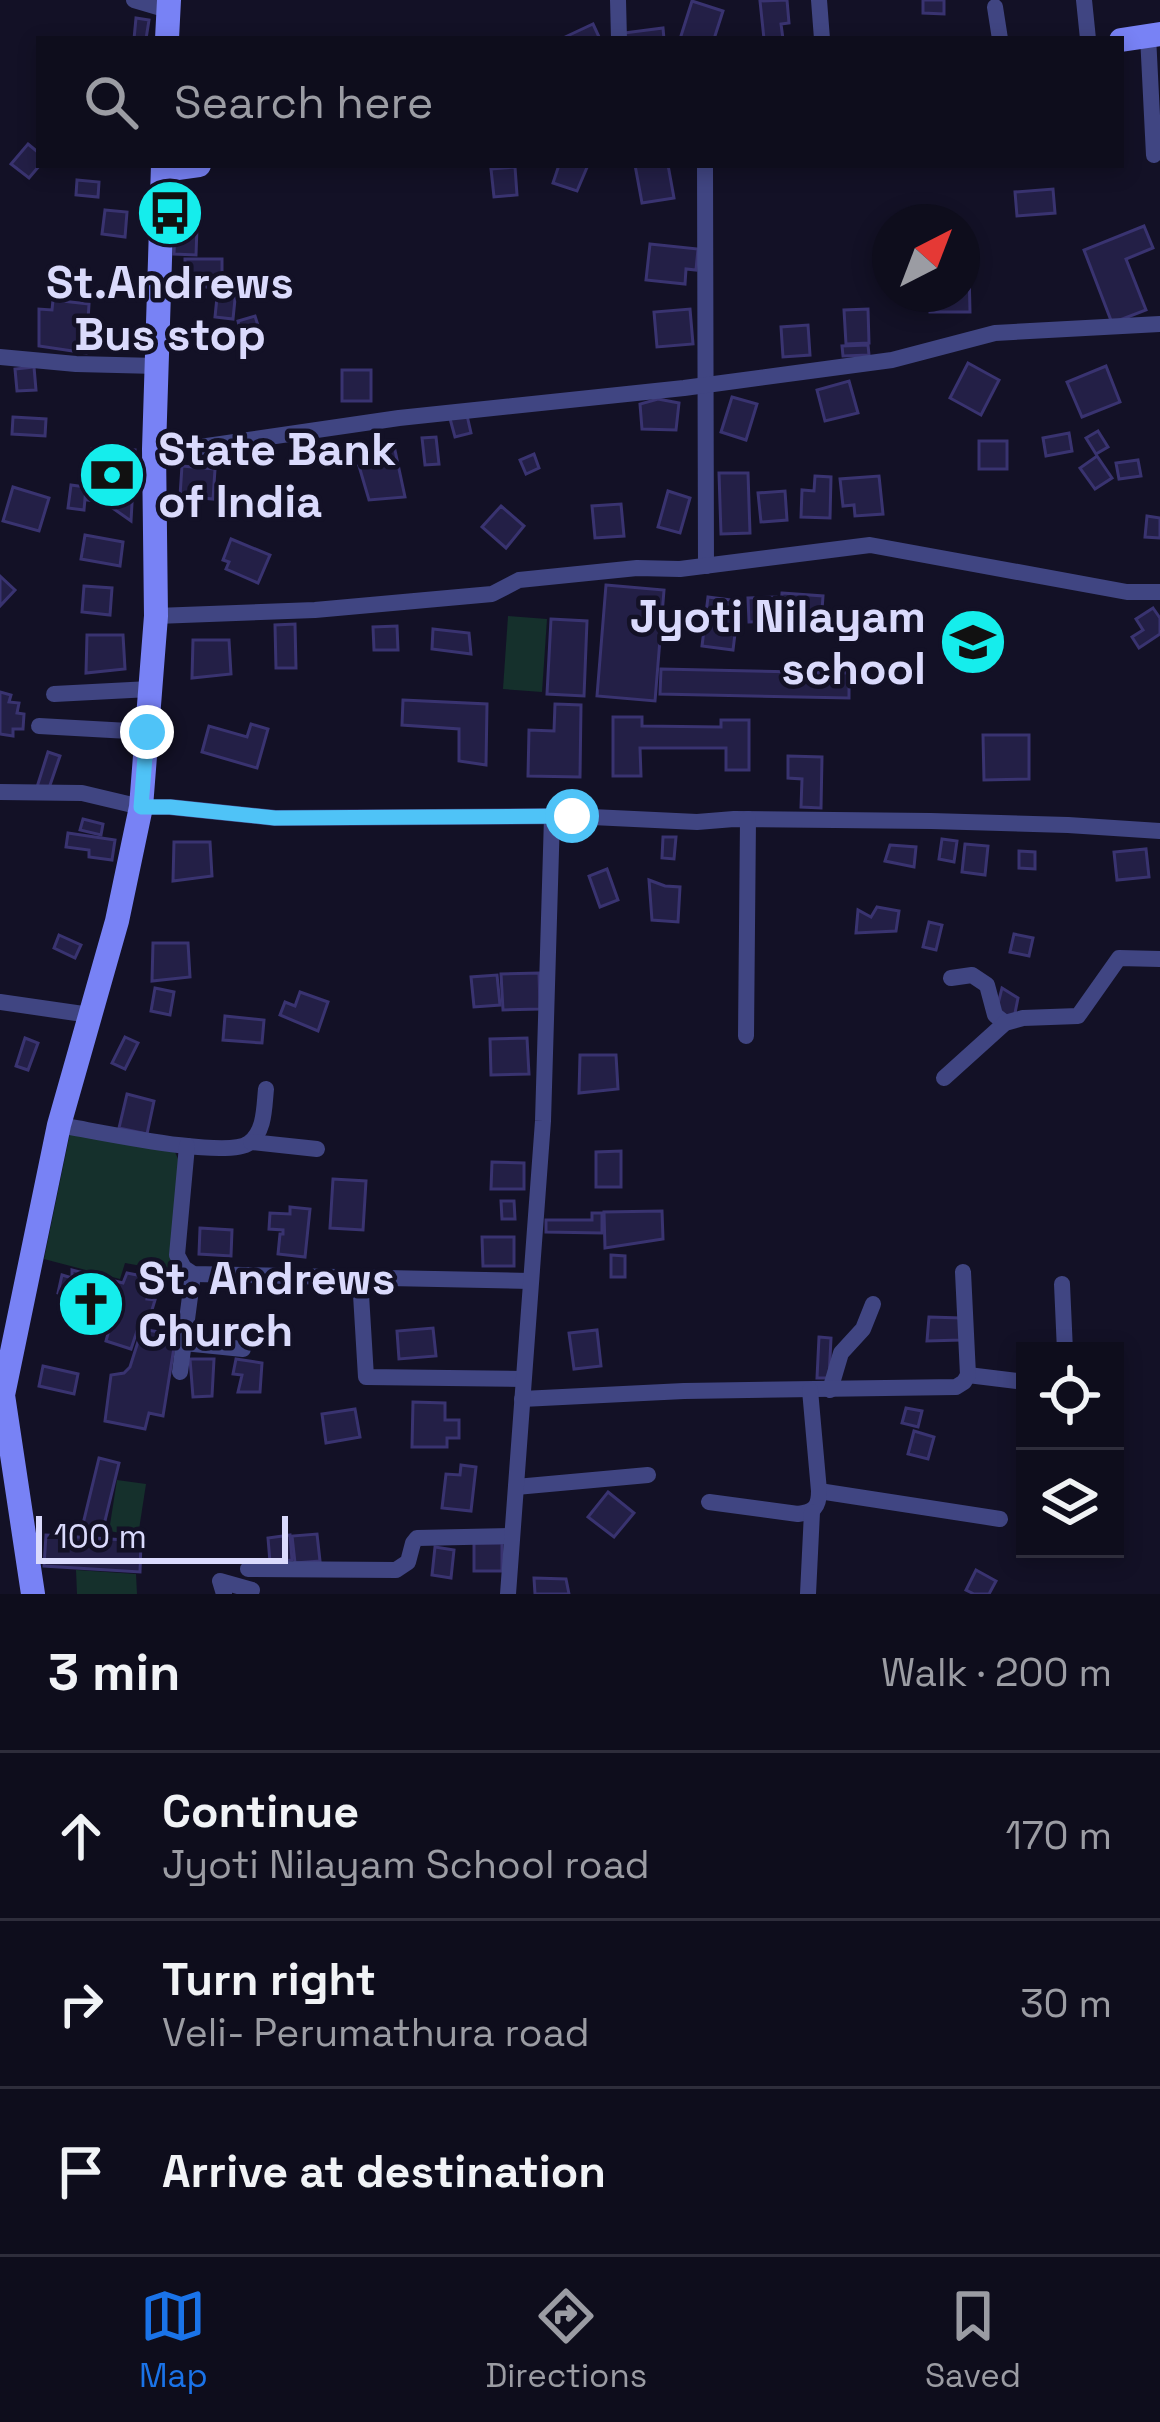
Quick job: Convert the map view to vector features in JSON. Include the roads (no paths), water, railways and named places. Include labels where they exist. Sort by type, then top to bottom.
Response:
[{"type":"main road","points":[[167,36],[168,5]]},
{"type":"main road","points":[[1124,40],[1154,35]]},
{"type":"main road","points":[[33,1594],[3,1395],[59,1124],[117,921],[141,807],[156,616],[154,449],[163,168]]},
{"type":"street","points":[[134,0],[168,5]]},
{"type":"street","points":[[618,0],[619,36]]},
{"type":"street","points":[[819,0],[822,36]]},
{"type":"street","points":[[1084,0],[1088,36]]},
{"type":"street","points":[[995,7],[1000,36]]},
{"type":"street","points":[[1154,35],[1154,155]]},
{"type":"street","points":[[705,168],[706,566]]},
{"type":"street","points":[[154,449],[892,360],[995,333],[1160,324]]},
{"type":"street","points":[[0,357],[157,366]]},
{"type":"street","points":[[156,616],[315,610],[492,594],[519,580],[706,566],[870,545],[1127,592],[1160,592]]},
{"type":"street","points":[[54,694],[150,689]]},
{"type":"street","points":[[38,726],[147,732]]},
{"type":"street","points":[[0,792],[82,793],[141,807],[275,818],[748,819],[1160,831]]},
{"type":"street","points":[[509,1594],[543,1121],[552,817]]},
{"type":"street","points":[[746,1036],[748,819]]},
{"type":"street","points":[[944,1078],[1005,1023],[1078,1016],[1120,958],[1160,959]]},
{"type":"street","points":[[952,979],[972,975],[987,985],[995,1015],[1005,1023]]},
{"type":"street","points":[[0,1002],[90,1015]]},
{"type":"street","points":[[251,1142],[262,1124],[266,1089]]},
{"type":"street","points":[[59,1124],[187,1146],[237,1148],[251,1142],[316,1149]]},
{"type":"street","points":[[187,1146],[177,1256],[193,1274],[530,1281]]},
{"type":"street","points":[[360,1278],[366,1377],[522,1389],[945,1389],[964,1382],[968,1375],[963,1272]]},
{"type":"street","points":[[180,1372],[193,1274]]},
{"type":"street","points":[[1062,1284],[1065,1342]]},
{"type":"street","points":[[830,1390],[841,1353],[863,1329],[873,1304]]},
{"type":"street","points":[[184,1343],[243,1348]]},
{"type":"street","points":[[968,1375],[1016,1381]]},
{"type":"street","points":[[709,1502],[798,1514],[817,1507],[810,1390]]},
{"type":"street","points":[[516,1487],[648,1475]]},
{"type":"street","points":[[819,1491],[1000,1519]]},
{"type":"street","points":[[808,1594],[812,1512]]},
{"type":"street","points":[[248,1569],[396,1570],[408,1562],[417,1538],[512,1536]]},
{"type":"street","points":[[224,1594],[220,1581],[252,1592],[273,1569]]},
{"type":"place","name":"St.Andrews Bus stop","points":[[170,213]]},
{"type":"place","name":"State Bank of India","points":[[112,475]]},
{"type":"place","name":"Jyoti Nilayam school","points":[[973,642]]},
{"type":"place","name":"St. Andrews Church","points":[[91,1304]]}]
